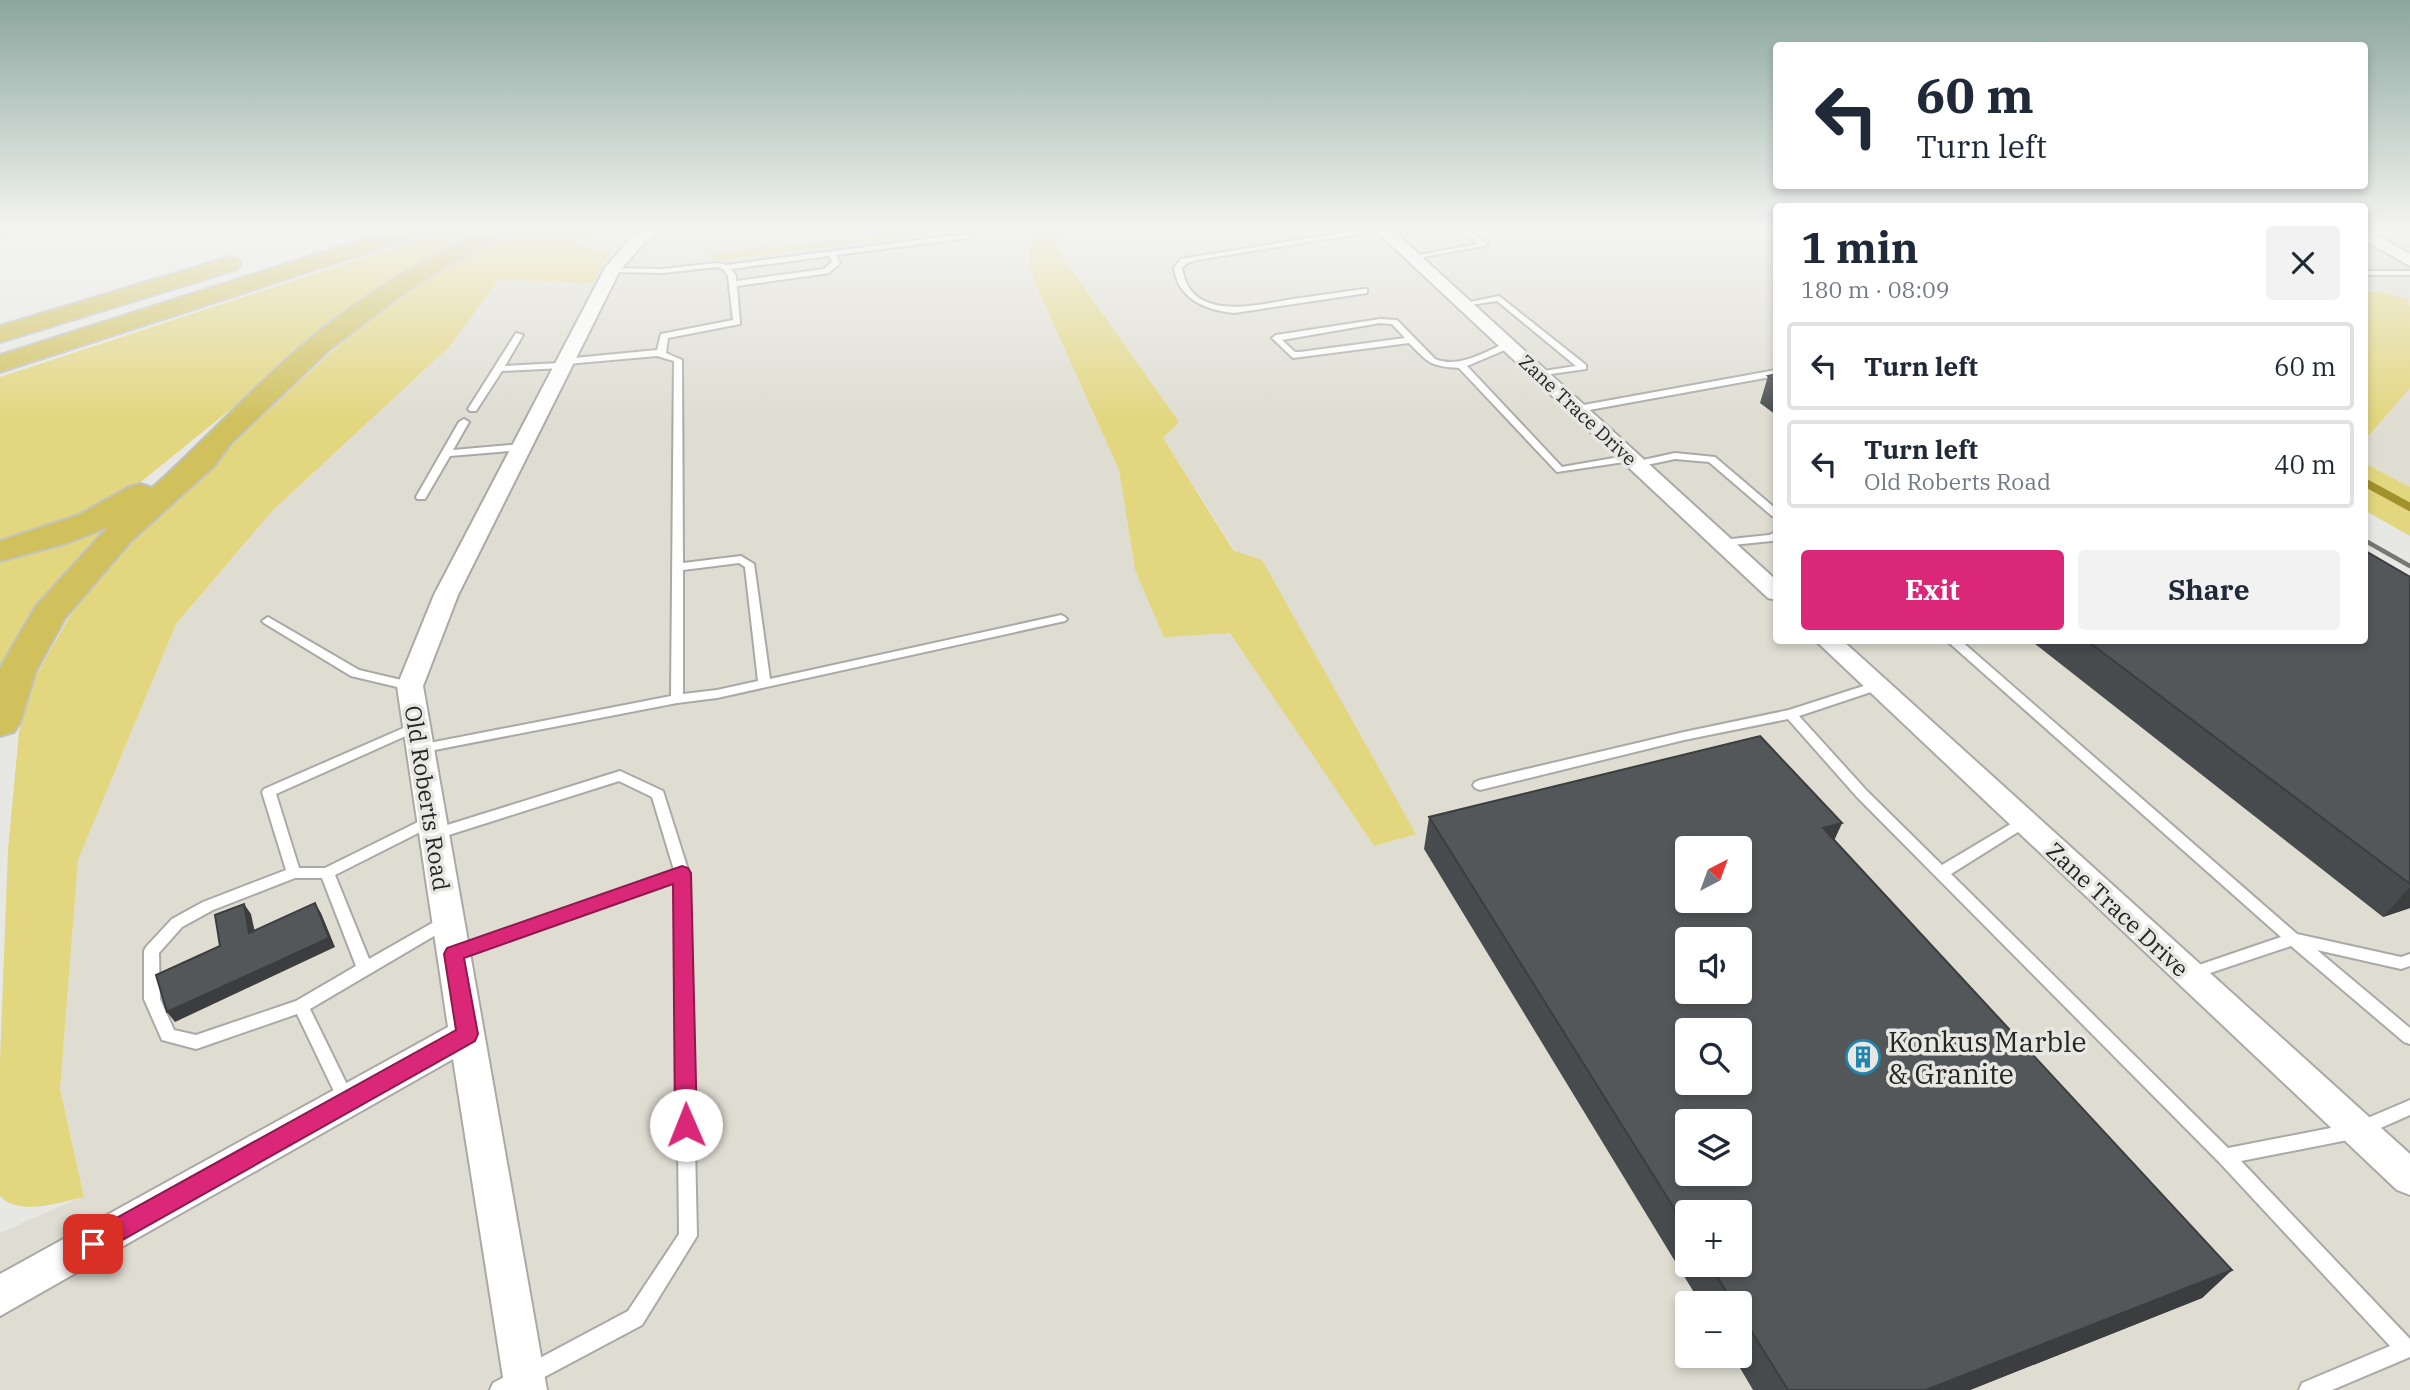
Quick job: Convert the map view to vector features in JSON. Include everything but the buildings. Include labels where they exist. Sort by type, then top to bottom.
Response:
[{"type":"highway","points":[[0,334],[137,292]]},
{"type":"highway","points":[[0,364],[223,292]]},
{"type":"highway","points":[[0,551],[61,534],[113,511],[220,437],[320,344],[392,292]]},
{"type":"highway","points":[[0,723],[17,671],[50,614],[110,543],[203,459],[220,437]]},
{"type":"street","name":"Old Roberts Road","points":[[525,1383],[410,686],[446,595],[601,292]]},
{"type":"street","name":"Zane Trace Drive","points":[[1451,292],[1773,590]]},
{"type":"street","name":"Zane Trace Drive","points":[[1834,644],[2410,1178]]},
{"type":"street","points":[[0,1296],[467,1034]]},
{"type":"lane","points":[[662,354],[664,336],[737,322],[734,292]]},
{"type":"lane","points":[[1189,292],[1200,304],[1212,309],[1234,311],[1358,292]]},
{"type":"lane","points":[[1464,304],[1499,298],[1583,367],[1540,374]]},
{"type":"lane","points":[[1410,340],[1293,355],[1276,338],[1380,321],[1394,322],[1410,340],[1439,364],[1461,365],[1509,345]]},
{"type":"lane","points":[[473,410],[519,335]]},
{"type":"lane","points":[[499,369],[662,354],[678,360],[677,699]]},
{"type":"lane","points":[[1461,365],[1560,470],[1675,456],[1712,459],[1773,511]]},
{"type":"lane","points":[[1578,409],[1773,374]]},
{"type":"lane","points":[[421,498],[464,422]]},
{"type":"lane","points":[[447,453],[521,447]]},
{"type":"lane","points":[[1723,543],[1773,535]]},
{"type":"lane","points":[[677,567],[741,559],[750,566],[764,684]]},
{"type":"lane","points":[[294,873],[269,792],[417,738],[764,684],[1062,619]]},
{"type":"lane","points":[[268,621],[355,673],[410,686]]},
{"type":"lane","points":[[1957,644],[2293,939],[2410,1037]]},
{"type":"lane","points":[[1480,785],[1684,736],[1791,714],[1876,685]]},
{"type":"lane","points":[[1791,714],[1862,794],[2225,1156],[2406,1349],[2309,1390]]},
{"type":"lane","points":[[448,921],[302,1006],[196,1042],[168,1035],[152,999],[152,951],[177,923],[208,906],[294,873],[327,873],[432,828],[620,776],[658,794],[682,873],[688,1236],[635,1318],[525,1383],[499,1390]]},
{"type":"lane","points":[[1941,873],[2024,822]]},
{"type":"lane","points":[[327,873],[365,969]]},
{"type":"lane","points":[[454,954],[682,873]]},
{"type":"lane","points":[[2189,974],[2293,939],[2401,963],[2410,960]]},
{"type":"lane","points":[[302,1006],[348,1101]]},
{"type":"lane","points":[[2225,1156],[2358,1130],[2410,1107]]},
{"type":"shaded area","points":[[258,292],[387,292],[283,367],[127,493],[88,516],[0,543],[0,377]]},
{"type":"shaded area","points":[[405,292],[490,292],[450,346],[272,511],[176,624],[78,860],[60,1089],[84,1197],[29,1207],[8,1202],[0,1196],[0,1062],[8,850],[19,732],[37,674],[69,617],[105,570],[155,516],[330,353]]},
{"type":"shaded area","points":[[489,292],[1039,292],[1119,470],[1135,570],[1230,633],[1374,846],[1416,833],[1163,438],[1179,422],[1087,292],[1773,292],[1773,644],[2368,644],[2368,637],[2410,602],[2410,1390],[0,1390],[0,1233],[84,1196],[60,1089],[78,860],[176,624],[272,511],[450,346]]},
{"type":"shaded area","points":[[1039,292],[1087,292],[1179,422],[1163,438],[1234,551],[1262,560],[1416,834],[1374,846],[1230,633],[1164,637],[1135,570],[1119,470]]},
{"type":"shaded area","points":[[2368,292],[2410,292],[2410,308],[2407,299],[2381,292]]},
{"type":"shaded area","points":[[2368,292],[2381,292],[2407,299],[2410,308],[2410,388],[2368,436]]},
{"type":"shaded area","points":[[2410,388],[2410,487],[2368,465],[2368,436]]},
{"type":"shaded area","points":[[2368,465],[2410,487],[2410,536],[2368,512]]},
{"type":"shaded area","points":[[129,511],[0,673],[0,559]]},
{"type":"waterway","points":[[2368,484],[2410,507]]},
{"type":"railway","points":[[2368,542],[2410,566]]},
{"type":"place","name":"Konkus Marble & Granite","points":[[1863,1057]]},
{"type":"route","points":[[93,1244],[467,1034],[454,954],[682,873],[686,1125]]}]
